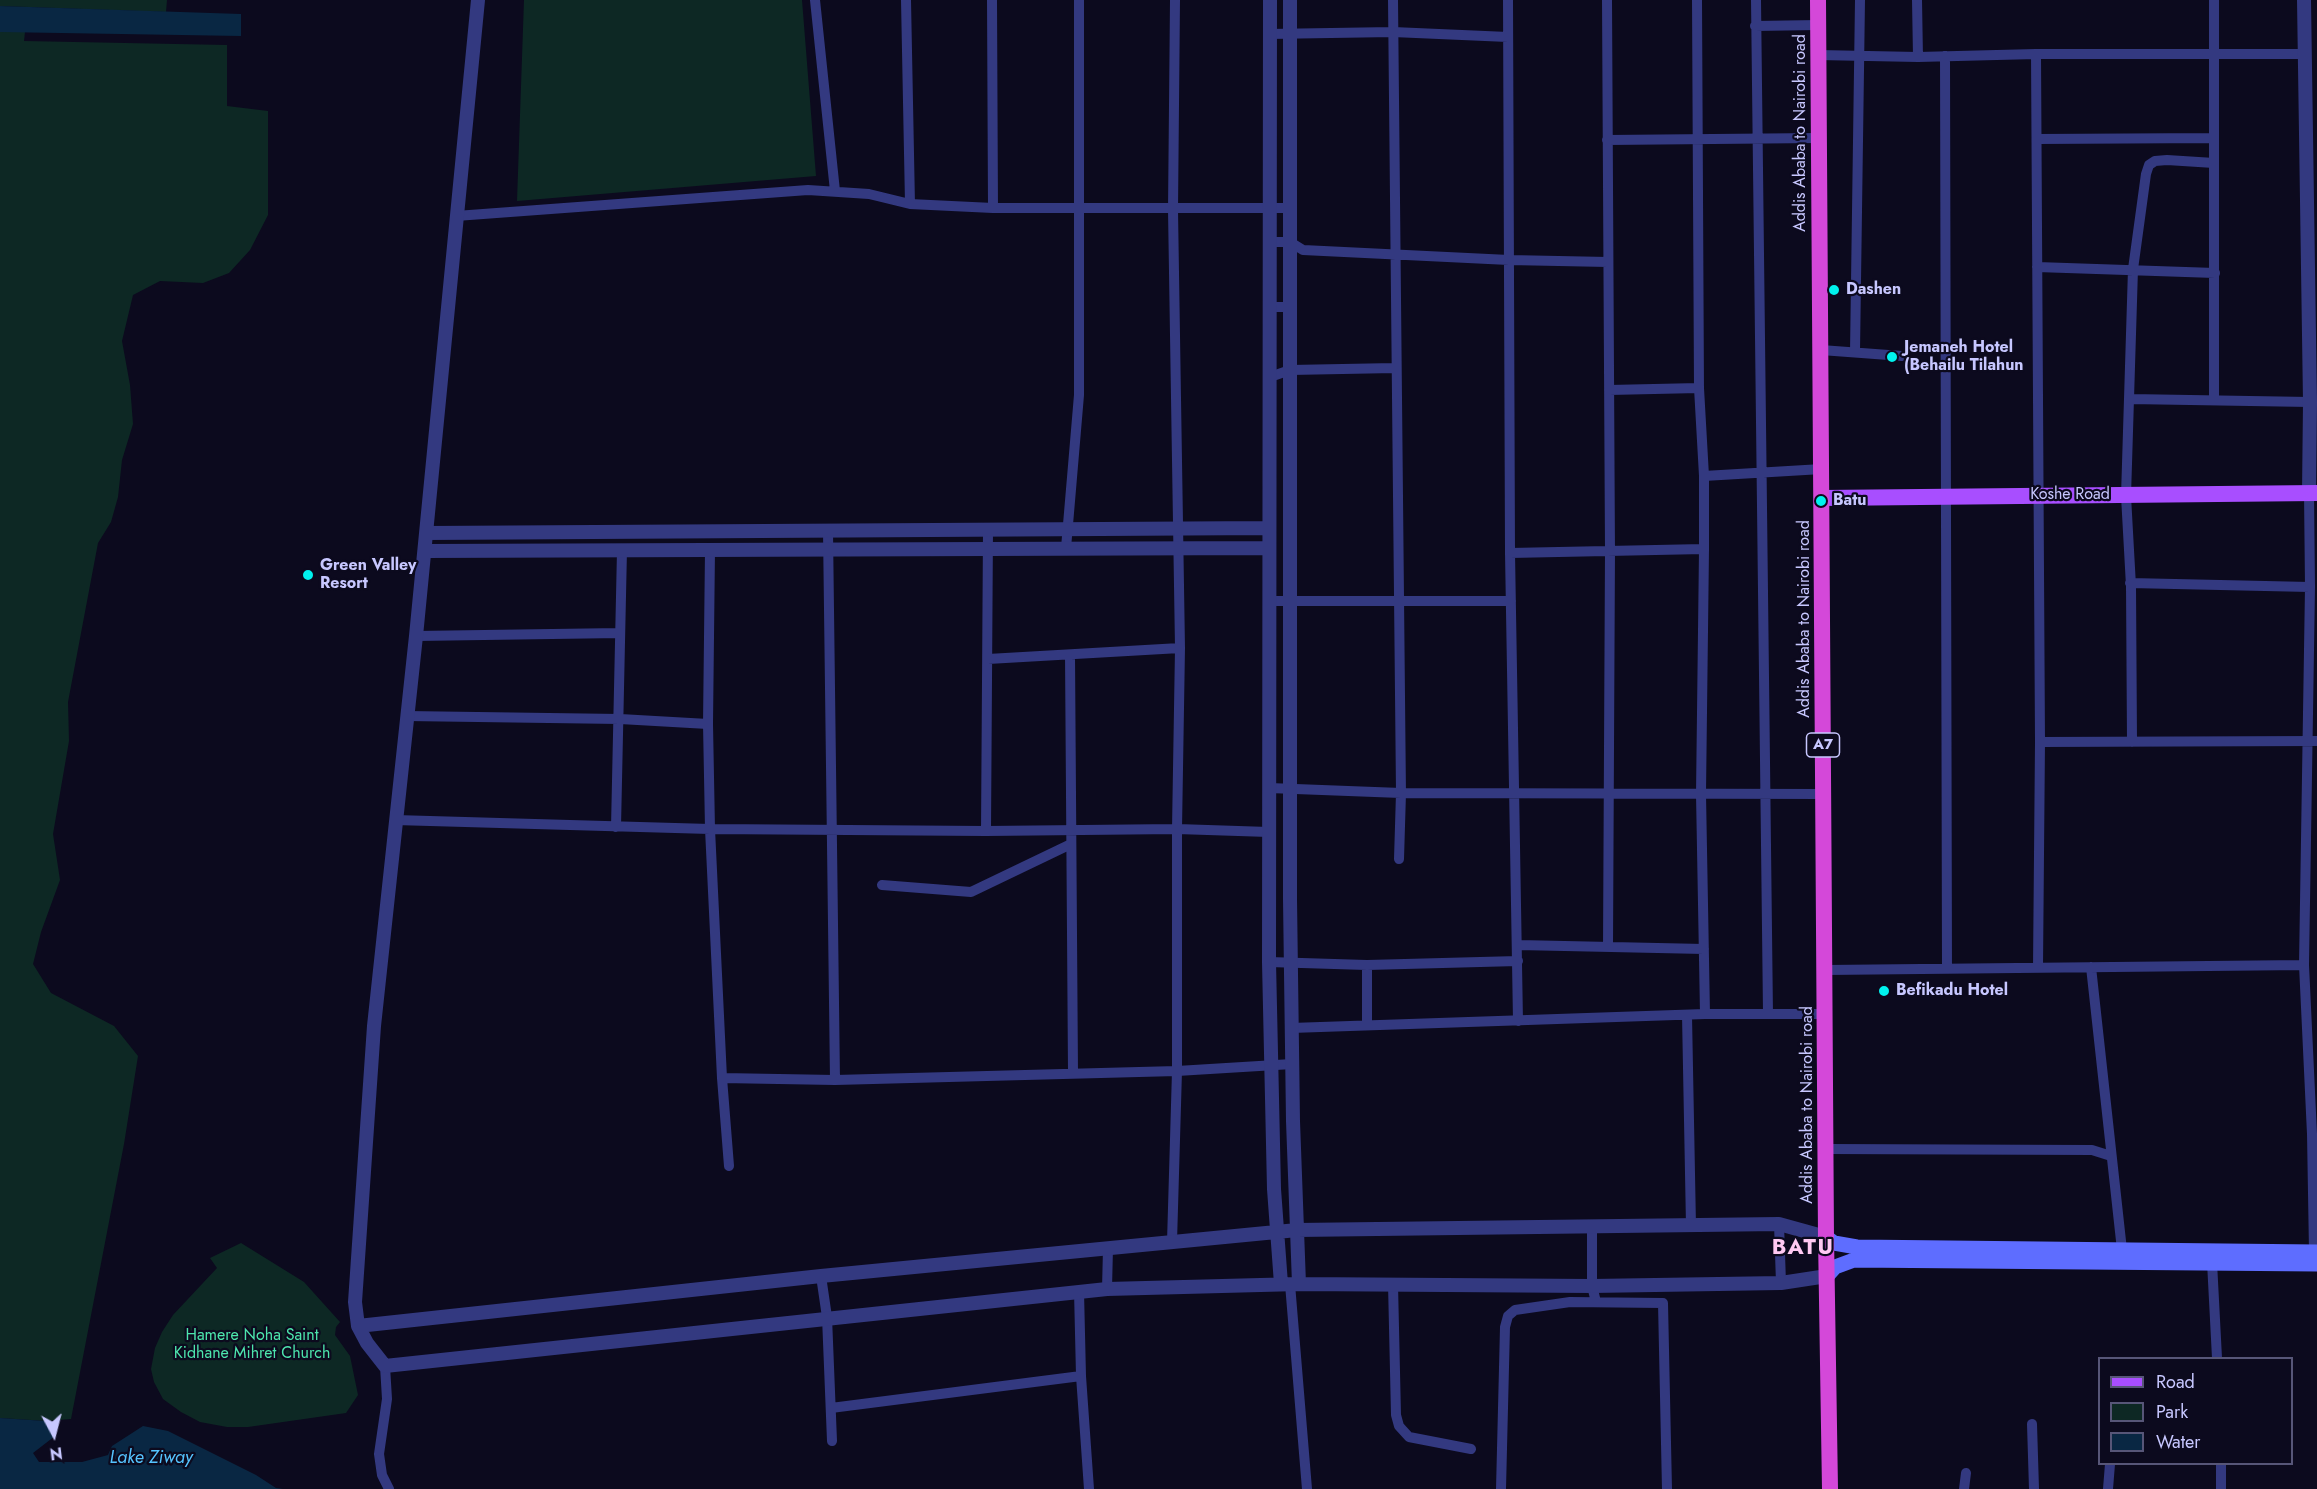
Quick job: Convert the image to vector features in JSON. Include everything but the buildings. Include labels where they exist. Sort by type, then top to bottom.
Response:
[{"type":"highway","name":"Addis Ababa to Nairobi road","points":[[1818,0],[1826,1237],[1830,1489]]},
{"type":"main road","name":"Koshe Road","points":[[1822,498],[2313,493]]},
{"type":"main road","points":[[1826,1237],[1834,1242],[1857,1247],[2122,1250],[2316,1256]]},
{"type":"main road","points":[[1827,1276],[1835,1267],[1854,1260],[2212,1262],[2316,1256]]},
{"type":"street","points":[[389,1489],[382,1475],[379,1454],[387,1399],[385,1366],[367,1343],[358,1326],[355,1302],[373,1037],[425,551],[478,0]]},
{"type":"street","points":[[815,0],[835,191]]},
{"type":"street","points":[[906,0],[910,204]]},
{"type":"street","points":[[992,0],[993,208]]},
{"type":"street","points":[[1066,549],[1079,394],[1079,0]]},
{"type":"street","points":[[1173,1242],[1177,1071],[1180,648],[1173,210],[1175,0]]},
{"type":"street","points":[[1270,0],[1268,118],[1271,208],[1269,307],[1271,1121],[1277,1231],[1290,1284],[1307,1489]]},
{"type":"street","points":[[1290,0],[1289,307],[1292,602],[1290,899],[1297,1230],[1290,1284]]},
{"type":"street","points":[[1393,0],[1401,793],[1399,859]]},
{"type":"street","points":[[1508,0],[1510,553],[1518,1021]]},
{"type":"street","points":[[1607,0],[1610,551],[1608,946]]},
{"type":"street","points":[[1697,0],[1699,388],[1704,476],[1701,794],[1705,1014]]},
{"type":"street","points":[[1756,0],[1768,1013]]},
{"type":"street","points":[[1855,352],[1860,0]]},
{"type":"street","points":[[1917,0],[1918,57]]},
{"type":"street","points":[[2214,0],[2214,399]]},
{"type":"street","points":[[2304,0],[2304,54],[2311,122],[2310,402],[2313,493],[2310,587],[2312,741],[2304,965],[2314,1134],[2316,1256]]},
{"type":"street","points":[[1755,26],[1818,25]]},
{"type":"street","points":[[1269,33],[1393,32],[1508,37]]},
{"type":"street","points":[[1818,55],[1918,57],[2036,54],[2304,54]]},
{"type":"street","points":[[2036,54],[2040,742],[2038,967]]},
{"type":"street","points":[[1945,56],[1947,968]]},
{"type":"street","points":[[1268,118],[1289,118]]},
{"type":"street","points":[[1607,140],[1818,138]]},
{"type":"street","points":[[2037,139],[2214,138]]},
{"type":"street","points":[[2132,742],[2130,583],[2126,496],[2133,268],[2149,165],[2155,161],[2167,160],[2214,163]]},
{"type":"street","points":[[456,216],[808,190],[869,194],[910,204],[993,208],[1173,210],[1290,208]]},
{"type":"street","points":[[1271,242],[1290,242],[1303,250],[1509,260],[1608,262]]},
{"type":"street","points":[[1270,259],[1290,258],[1303,250]]},
{"type":"street","points":[[2037,267],[2133,268],[2215,273]]},
{"type":"street","points":[[1269,307],[1289,307]]},
{"type":"street","points":[[1821,350],[1902,356]]},
{"type":"street","points":[[1270,377],[1290,370],[1395,368]]},
{"type":"street","points":[[1609,390],[1699,388]]},
{"type":"street","points":[[2130,399],[2310,402]]},
{"type":"street","points":[[1270,464],[1291,464]]},
{"type":"street","points":[[1704,476],[1822,469]]},
{"type":"street","points":[[426,533],[1269,528]]},
{"type":"street","points":[[1110,529],[1111,548]]},
{"type":"street","points":[[986,831],[988,530]]},
{"type":"street","points":[[828,531],[835,1080]]},
{"type":"street","points":[[425,551],[1269,548]]},
{"type":"street","points":[[1510,553],[1704,549]]},
{"type":"street","points":[[616,826],[622,550]]},
{"type":"street","points":[[710,550],[708,724],[710,829],[722,1078],[729,1166]]},
{"type":"street","points":[[2130,583],[2310,587]]},
{"type":"street","points":[[1269,601],[1511,601]]},
{"type":"street","points":[[416,636],[620,633]]},
{"type":"street","points":[[988,659],[1180,648]]},
{"type":"street","points":[[1070,655],[1073,1072]]},
{"type":"street","points":[[1269,699],[1291,700]]},
{"type":"street","points":[[406,716],[620,719],[708,724]]},
{"type":"street","points":[[2040,742],[2312,741]]},
{"type":"street","points":[[1269,788],[1401,793],[1823,794]]},
{"type":"street","points":[[1270,812],[1290,812]]},
{"type":"street","points":[[395,820],[710,829],[986,831],[1177,829],[1269,832]]},
{"type":"street","points":[[882,885],[970,891],[1071,844]]},
{"type":"street","points":[[1269,899],[1290,899]]},
{"type":"street","points":[[1518,945],[1704,949]]},
{"type":"street","points":[[1269,962],[1367,965],[1518,961]]},
{"type":"street","points":[[1367,965],[1367,1026]]},
{"type":"street","points":[[1826,970],[2304,965]]},
{"type":"street","points":[[2091,967],[2122,1250],[2110,1262]]},
{"type":"street","points":[[1292,1028],[1705,1014],[1825,1014]]},
{"type":"street","points":[[1687,1015],[1691,1226]]},
{"type":"street","points":[[722,1078],[835,1080],[1177,1071],[1292,1064]]},
{"type":"street","points":[[1271,1121],[1293,1121]]},
{"type":"street","points":[[2092,1150],[2109,1139]]},
{"type":"street","points":[[1827,1149],[2092,1150],[2111,1156]]},
{"type":"street","points":[[1274,1189],[1295,1189]]},
{"type":"street","points":[[358,1326],[821,1276],[1277,1231],[1779,1224],[1826,1237]]},
{"type":"street","points":[[1779,1224],[1781,1283]]},
{"type":"street","points":[[1592,1226],[1592,1286],[1596,1302]]},
{"type":"street","points":[[1107,1289],[1108,1248]]},
{"type":"street","points":[[2212,1262],[2217,1357]]},
{"type":"street","points":[[821,1276],[827,1317],[832,1441]]},
{"type":"street","points":[[385,1366],[827,1317],[1107,1289],[1290,1284],[1592,1286],[1781,1283],[1827,1276]]},
{"type":"street","points":[[1393,1284],[1396,1415],[1399,1426],[1409,1437],[1471,1449]]},
{"type":"street","points":[[1079,1292],[1089,1489]]},
{"type":"street","points":[[1501,1489],[1504,1338],[1508,1316],[1515,1310],[1552,1303],[1596,1302],[1663,1303],[1667,1489]]},
{"type":"street","points":[[831,1408],[1082,1376]]},
{"type":"street","points":[[2032,1424],[2034,1489]]},
{"type":"street","points":[[2108,1489],[2110,1465]]},
{"type":"street","points":[[2221,1465],[2221,1489]]},
{"type":"street","points":[[1964,1489],[1966,1473]]},
{"type":"green space","points":[[0,0],[167,0],[166,12],[0,6]]},
{"type":"green space","points":[[524,0],[802,0],[816,176],[517,201]]},
{"type":"green space","points":[[0,32],[25,32],[24,41],[227,45],[227,106],[268,111],[268,215],[250,250],[229,273],[203,283],[160,281],[133,295],[122,341],[130,385],[133,424],[122,460],[118,497],[111,522],[98,543],[68,702],[69,741],[53,834],[60,880],[41,932],[33,964],[51,993],[114,1026],[138,1056],[124,1144],[71,1419],[46,1421],[0,1418]]},
{"type":"green space","name":"Hamere Noha Saint Kidhane Mihret Church","points":[[241,1243],[304,1282],[340,1322],[336,1327],[335,1335],[350,1356],[358,1395],[346,1413],[248,1427],[227,1427],[200,1422],[163,1399],[154,1382],[151,1369],[155,1348],[162,1332],[173,1315],[217,1268],[210,1258]]},
{"type":"water","points":[[0,6],[241,14],[241,36],[0,32]]},
{"type":"water","name":"Lake Ziway","points":[[0,1418],[46,1421],[55,1436],[33,1453],[39,1462],[82,1462],[108,1455],[112,1446],[143,1426],[168,1431],[256,1475],[276,1488],[283,1489],[0,1489]]},
{"type":"place","name":"Dashen","points":[[1834,290]]},
{"type":"place","name":"Jemaneh Hotel (Behailu Tilahun","points":[[1892,357]]},
{"type":"place","name":"Batu","points":[[1821,501]]},
{"type":"place","name":"Green Valley Resort","points":[[308,575]]},
{"type":"place","name":"Befikadu Hotel","points":[[1884,991]]},
{"type":"district","name":"BATU","points":[[1803,1249]]}]
